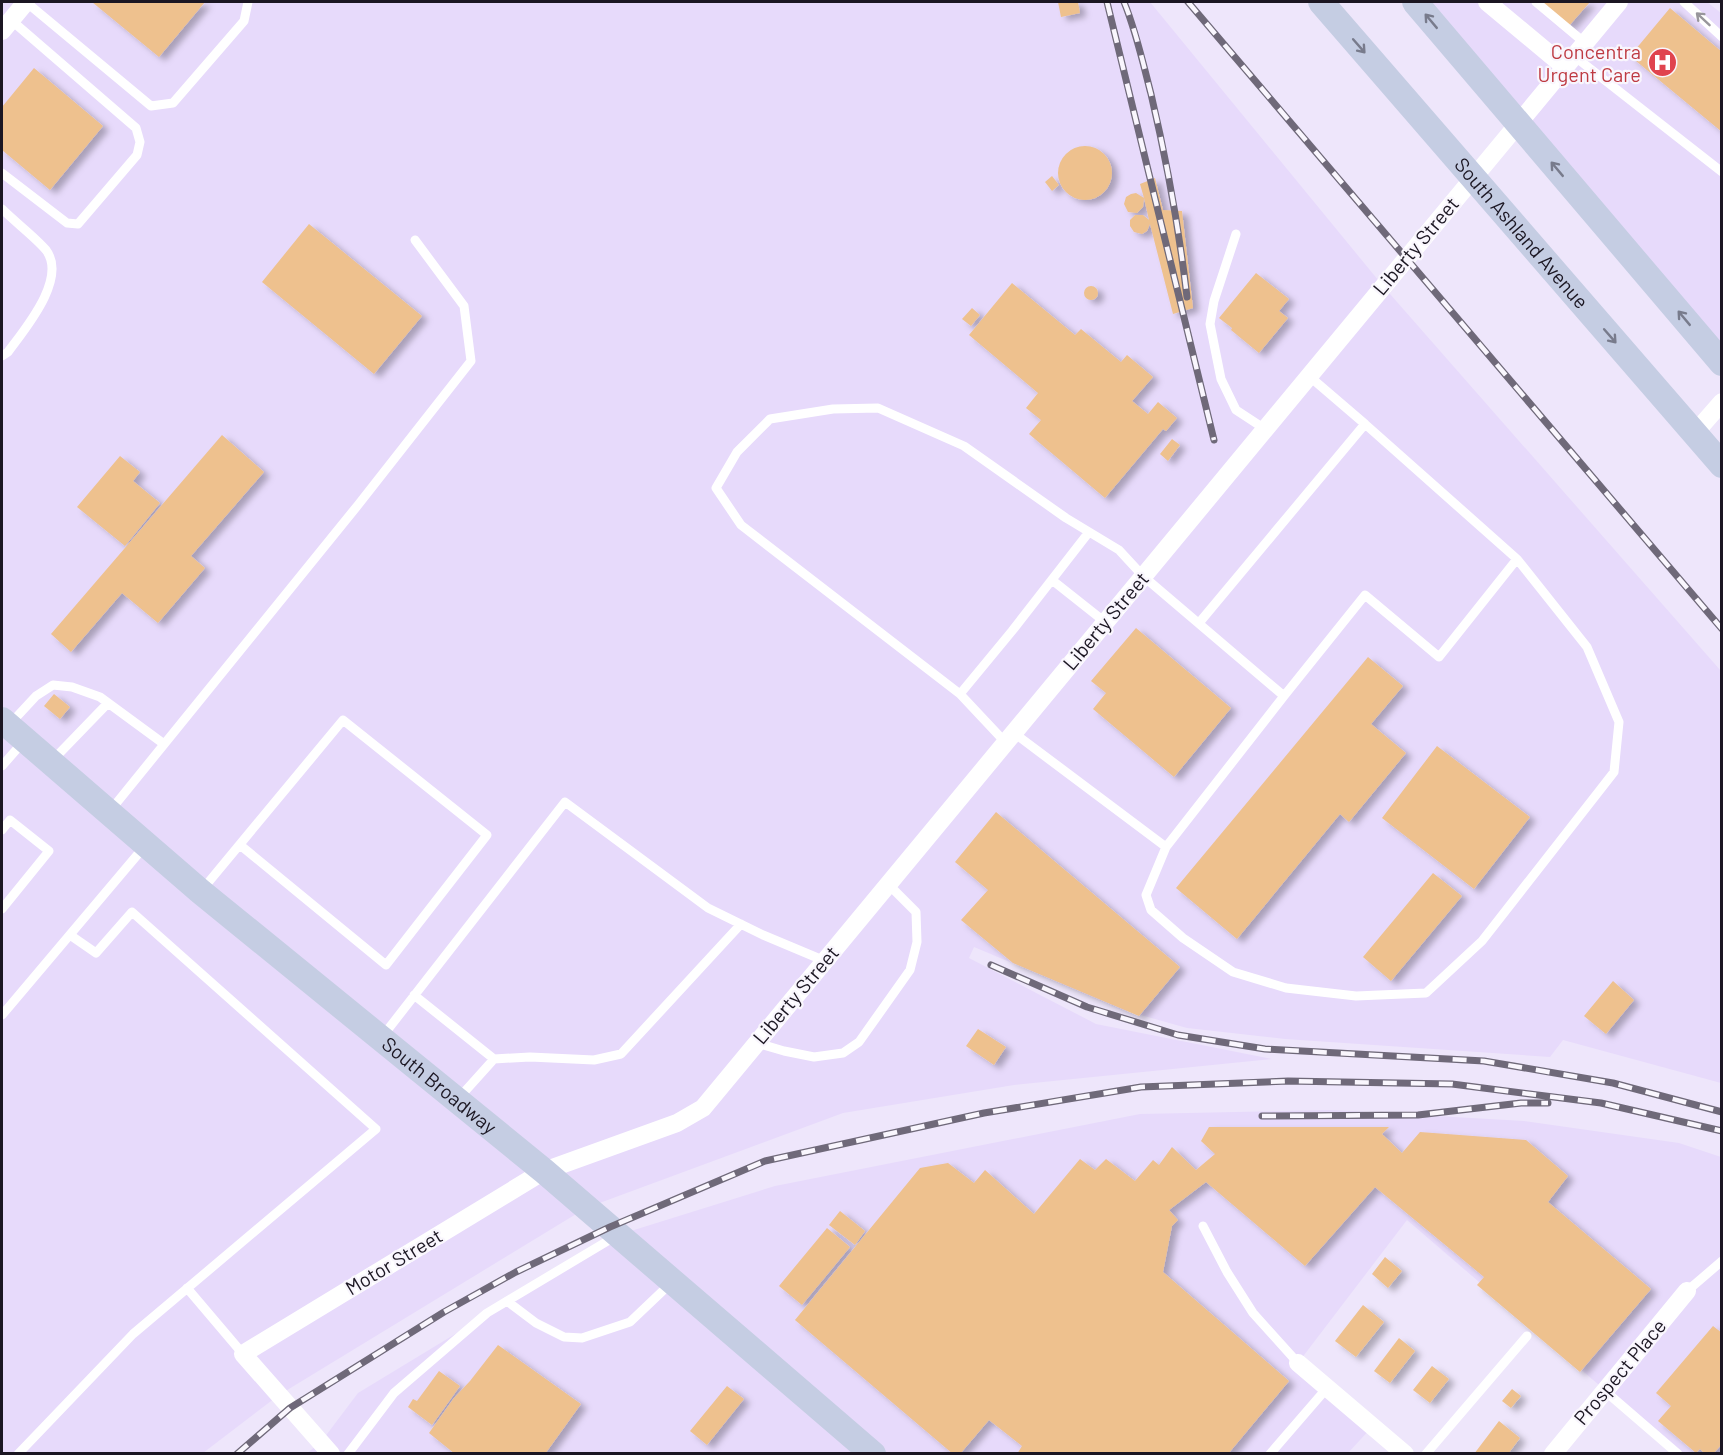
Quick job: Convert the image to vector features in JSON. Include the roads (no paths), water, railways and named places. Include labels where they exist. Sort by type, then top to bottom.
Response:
[{"type":"street","points":[[6,25],[26,2]]},
{"type":"street","name":"South Ashland Avenue","points":[[1321,2],[1722,465]]},
{"type":"street","points":[[1415,2],[1722,363]]},
{"type":"street","points":[[1487,2],[1574,56]]},
{"type":"street","name":"Liberty Street","points":[[544,1171],[677,1123],[703,1108],[1619,2]]},
{"type":"street","points":[[1695,434],[1722,402]]},
{"type":"street","name":"South Broadway","points":[[12,729],[201,892],[544,1171],[873,1454]]},
{"type":"street","name":"Motor Street","points":[[243,1354],[544,1171]]},
{"type":"street","name":"Prospect Place","points":[[1552,1454],[1688,1291]]},
{"type":"street","points":[[243,1354],[331,1454]]},
{"type":"street","points":[[1298,1363],[1405,1454]]},
{"type":"lane","points":[[26,2],[151,106],[173,103],[244,21],[248,2]]},
{"type":"lane","points":[[1536,2],[1574,56],[1721,170]]},
{"type":"lane","points":[[1684,2],[1722,37]]},
{"type":"lane","points":[[2,174],[66,223],[78,224],[137,155],[140,142],[136,128],[6,25]]},
{"type":"lane","points":[[2,210],[47,252],[52,270],[37,312],[8,352],[2,356]]},
{"type":"lane","points":[[1236,234],[1214,302],[1210,324],[1221,380],[1236,410],[1265,429]]},
{"type":"lane","points":[[108,813],[358,505],[471,361],[464,306],[415,240]]},
{"type":"lane","points":[[1309,376],[1517,559],[1587,647],[1619,722],[1614,772],[1482,941],[1426,993],[1356,996],[1286,988],[1233,972],[1183,938],[1151,910],[1146,895],[1166,846],[1365,595],[1439,657],[1517,559]]},
{"type":"lane","points":[[1166,846],[1010,738],[960,694],[741,525],[716,488],[737,452],[770,419],[833,409],[878,408],[964,446],[1066,518],[1119,550],[1143,576],[1284,696]]},
{"type":"lane","points":[[1199,624],[1365,424]]},
{"type":"lane","points":[[960,694],[1089,532]]},
{"type":"lane","points":[[1052,580],[1105,622]]},
{"type":"lane","points":[[2,766],[12,729],[36,696],[53,685],[72,687],[100,697],[164,744]]},
{"type":"lane","points":[[51,762],[108,702]]},
{"type":"lane","points":[[201,892],[343,720],[487,835],[386,965],[240,845]]},
{"type":"lane","points":[[380,1039],[565,802],[708,908],[825,961]]},
{"type":"lane","points":[[2,830],[10,820],[49,851],[2,909]]},
{"type":"lane","points":[[2,1015],[146,845]]},
{"type":"lane","points":[[757,1043],[814,1057],[843,1053],[859,1042],[909,970],[917,942],[916,912],[888,884]]},
{"type":"lane","points":[[18,1454],[133,1334],[376,1128],[132,912],[96,953],[69,934]]},
{"type":"lane","points":[[414,995],[494,1059],[530,1057],[594,1060],[621,1054],[741,924]]},
{"type":"lane","points":[[457,1101],[494,1059]]},
{"type":"lane","points":[[1203,1226],[1227,1272],[1253,1312],[1298,1363]]},
{"type":"lane","points":[[348,1454],[394,1393],[487,1313],[618,1235]]},
{"type":"lane","points":[[1688,1291],[1722,1261]]},
{"type":"lane","points":[[507,1301],[537,1323],[564,1337],[582,1338],[630,1322],[673,1282]]},
{"type":"lane","points":[[187,1288],[243,1354]]},
{"type":"lane","points":[[1426,1454],[1527,1336]]},
{"type":"lane","points":[[1270,1454],[1327,1388]]},
{"type":"lane","points":[[1605,1391],[1678,1454]]},
{"type":"railway","points":[[1107,2],[1214,440]]},
{"type":"railway","points":[[1124,2],[1139,47],[1162,145],[1187,297]]},
{"type":"railway","points":[[1188,2],[1722,629]]},
{"type":"railway","points":[[991,965],[1087,1007],[1178,1035],[1265,1049],[1484,1061],[1613,1083],[1722,1112]]},
{"type":"railway","points":[[237,1454],[290,1408],[444,1312],[516,1272],[610,1227],[765,1161],[984,1113],[1141,1087],[1288,1081],[1452,1084],[1601,1103],[1722,1131]]},
{"type":"railway","points":[[1262,1116],[1418,1115],[1521,1103],[1548,1103]]},
{"type":"place","name":"Concentra Urgent Care","points":[[1662,63]]}]
